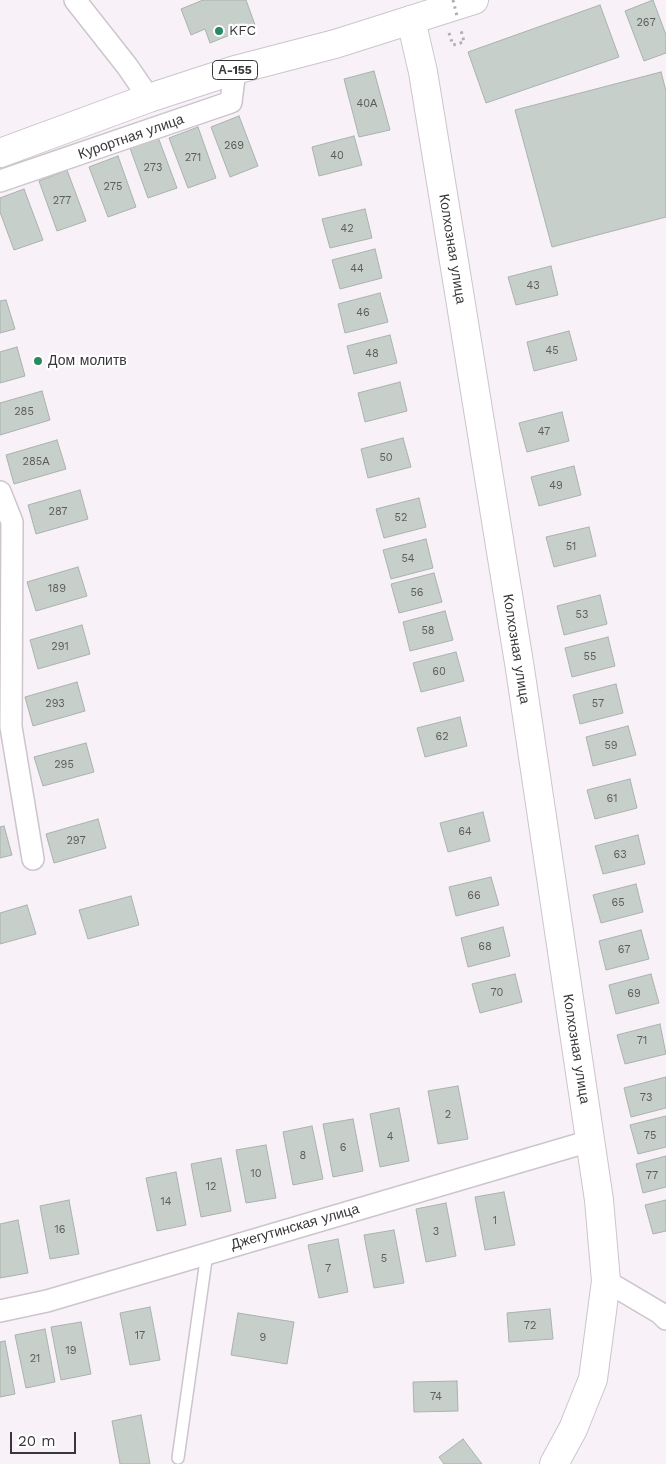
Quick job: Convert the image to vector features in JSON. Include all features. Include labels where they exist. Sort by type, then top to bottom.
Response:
[{"type":"main road","name":"А-155","points":[[0,154],[149,98],[235,70],[335,44],[470,4]]},
{"type":"main road","name":"Колхозная улица","points":[[411,20],[422,72],[460,292],[520,669],[599,1200],[606,1281],[593,1379],[573,1429],[554,1464]]},
{"type":"street","points":[[75,0],[127,66],[149,98]]},
{"type":"street","name":"Курортная улица","points":[[0,181],[231,102],[235,70]]},
{"type":"street","points":[[0,492],[12,522],[6,727],[33,859]]},
{"type":"street","name":"Джегутинская улица","points":[[0,1311],[47,1301],[590,1140]]},
{"type":"street","points":[[606,1281],[660,1313],[666,1319]]},
{"type":"lane","points":[[178,1458],[207,1253]]},
{"type":"path","points":[[453,0],[470,4]]},
{"type":"building","points":[[203,0],[246,0],[255,25],[210,43],[205,29],[191,35],[181,9]]},
{"type":"building","points":[[653,0],[666,35],[666,53],[644,61],[625,11]]},
{"type":"building","points":[[600,5],[619,57],[486,103],[468,52]]},
{"type":"building","points":[[374,71],[390,130],[359,137],[344,79]]},
{"type":"building","points":[[661,72],[666,91],[666,217],[552,247],[515,110]]},
{"type":"building","points":[[239,116],[258,166],[230,177],[211,127]]},
{"type":"building","points":[[198,127],[216,178],[188,188],[169,138]]},
{"type":"building","points":[[354,136],[362,165],[319,176],[312,147]]},
{"type":"building","points":[[158,137],[177,188],[148,198],[130,148]]},
{"type":"building","points":[[118,156],[136,207],[108,217],[89,167]]},
{"type":"building","points":[[67,170],[86,221],[57,231],[39,181]]},
{"type":"building","points":[[24,189],[43,240],[14,250],[0,212],[0,198]]},
{"type":"building","points":[[365,209],[372,238],[330,248],[322,219]]},
{"type":"building","points":[[375,249],[382,278],[340,289],[332,260]]},
{"type":"building","points":[[551,266],[558,295],[516,305],[508,277]]},
{"type":"building","points":[[380,293],[388,322],[345,333],[338,304]]},
{"type":"building","points":[[6,300],[15,329],[0,333],[0,301]]},
{"type":"building","points":[[569,331],[577,360],[534,371],[527,342]]},
{"type":"building","points":[[390,335],[397,363],[354,374],[347,346]]},
{"type":"building","points":[[17,347],[25,376],[0,383],[0,352]]},
{"type":"building","points":[[400,382],[407,411],[365,422],[358,393]]},
{"type":"building","points":[[42,391],[50,420],[0,435],[0,403]]},
{"type":"building","points":[[562,412],[569,441],[527,452],[519,423]]},
{"type":"building","points":[[403,438],[411,467],[368,478],[361,449]]},
{"type":"building","points":[[57,440],[66,469],[14,484],[6,455]]},
{"type":"building","points":[[574,466],[581,495],[539,506],[531,477]]},
{"type":"building","points":[[80,490],[88,519],[36,534],[28,505]]},
{"type":"building","points":[[419,498],[426,527],[384,538],[376,509]]},
{"type":"building","points":[[589,527],[596,556],[554,567],[546,537]]},
{"type":"building","points":[[426,539],[433,568],[391,579],[383,550]]},
{"type":"building","points":[[78,567],[87,596],[36,611],[27,582]]},
{"type":"building","points":[[434,573],[442,602],[399,613],[391,584]]},
{"type":"building","points":[[600,595],[607,624],[564,635],[557,606]]},
{"type":"building","points":[[445,611],[453,640],[410,651],[403,622]]},
{"type":"building","points":[[82,625],[90,654],[38,669],[30,640]]},
{"type":"building","points":[[608,637],[615,666],[572,677],[565,648]]},
{"type":"building","points":[[456,652],[464,681],[421,692],[413,663]]},
{"type":"building","points":[[77,682],[85,711],[33,726],[25,697]]},
{"type":"building","points":[[616,684],[623,713],[580,724],[573,695]]},
{"type":"building","points":[[460,717],[467,746],[425,757],[417,728]]},
{"type":"building","points":[[628,726],[636,755],[593,766],[586,737]]},
{"type":"building","points":[[86,743],[94,772],[43,786],[34,757]]},
{"type":"building","points":[[630,779],[637,808],[595,819],[587,790]]},
{"type":"building","points":[[483,812],[490,841],[448,852],[440,823]]},
{"type":"building","points":[[98,819],[106,848],[54,863],[46,834]]},
{"type":"building","points":[[4,826],[12,855],[0,858],[0,827]]},
{"type":"building","points":[[638,835],[645,864],[603,874],[595,846]]},
{"type":"building","points":[[491,877],[499,905],[456,916],[449,887]]},
{"type":"building","points":[[636,884],[643,912],[601,923],[593,895]]},
{"type":"building","points":[[131,896],[139,925],[88,939],[79,910]]},
{"type":"building","points":[[27,905],[36,934],[0,944],[0,913]]},
{"type":"building","points":[[503,927],[510,956],[468,967],[461,938]]},
{"type":"building","points":[[641,930],[649,959],[606,970],[599,941]]},
{"type":"building","points":[[515,974],[522,1002],[480,1013],[472,984]]},
{"type":"building","points":[[651,974],[659,1003],[616,1014],[609,985]]},
{"type":"building","points":[[660,1024],[666,1054],[625,1064],[617,1035]]},
{"type":"building","points":[[666,1077],[666,1108],[631,1117],[624,1088]]},
{"type":"building","points":[[458,1086],[468,1139],[438,1144],[428,1091]]},
{"type":"building","points":[[399,1108],[409,1161],[380,1167],[370,1114]]},
{"type":"building","points":[[666,1116],[666,1147],[638,1154],[630,1125]]},
{"type":"building","points":[[353,1119],[363,1171],[333,1177],[323,1124]]},
{"type":"building","points":[[312,1126],[323,1179],[293,1185],[283,1132]]},
{"type":"building","points":[[266,1145],[276,1198],[246,1203],[236,1150]]},
{"type":"building","points":[[666,1156],[666,1187],[643,1193],[636,1164]]},
{"type":"building","points":[[221,1158],[231,1211],[201,1217],[191,1164]]},
{"type":"building","points":[[176,1172],[186,1225],[157,1231],[146,1178]]},
{"type":"building","points":[[504,1192],[515,1245],[485,1250],[475,1197]]},
{"type":"building","points":[[69,1200],[79,1254],[50,1259],[40,1206]]},
{"type":"building","points":[[666,1200],[666,1231],[653,1234],[645,1205]]},
{"type":"building","points":[[446,1203],[456,1256],[426,1262],[416,1209]]},
{"type":"building","points":[[18,1220],[28,1273],[0,1278],[0,1224]]},
{"type":"building","points":[[394,1230],[404,1283],[374,1288],[364,1235]]},
{"type":"building","points":[[338,1239],[348,1292],[319,1298],[308,1245]]},
{"type":"building","points":[[150,1307],[160,1360],[130,1365],[120,1313]]},
{"type":"building","points":[[550,1309],[553,1339],[509,1342],[507,1313]]},
{"type":"building","points":[[238,1313],[294,1322],[287,1364],[231,1355]]},
{"type":"building","points":[[81,1322],[91,1374],[61,1380],[51,1327]]},
{"type":"building","points":[[45,1329],[55,1382],[26,1388],[15,1335]]},
{"type":"building","points":[[5,1341],[15,1394],[0,1397],[0,1342]]},
{"type":"building","points":[[457,1381],[458,1411],[414,1412],[413,1382]]},
{"type":"building","points":[[141,1415],[150,1464],[120,1464],[112,1421]]},
{"type":"building","points":[[463,1439],[482,1464],[444,1464],[439,1457]]},
{"type":"place","name":"KFC","points":[[219,31]]},
{"type":"place","name":"Дом молитв","points":[[38,361]]}]
